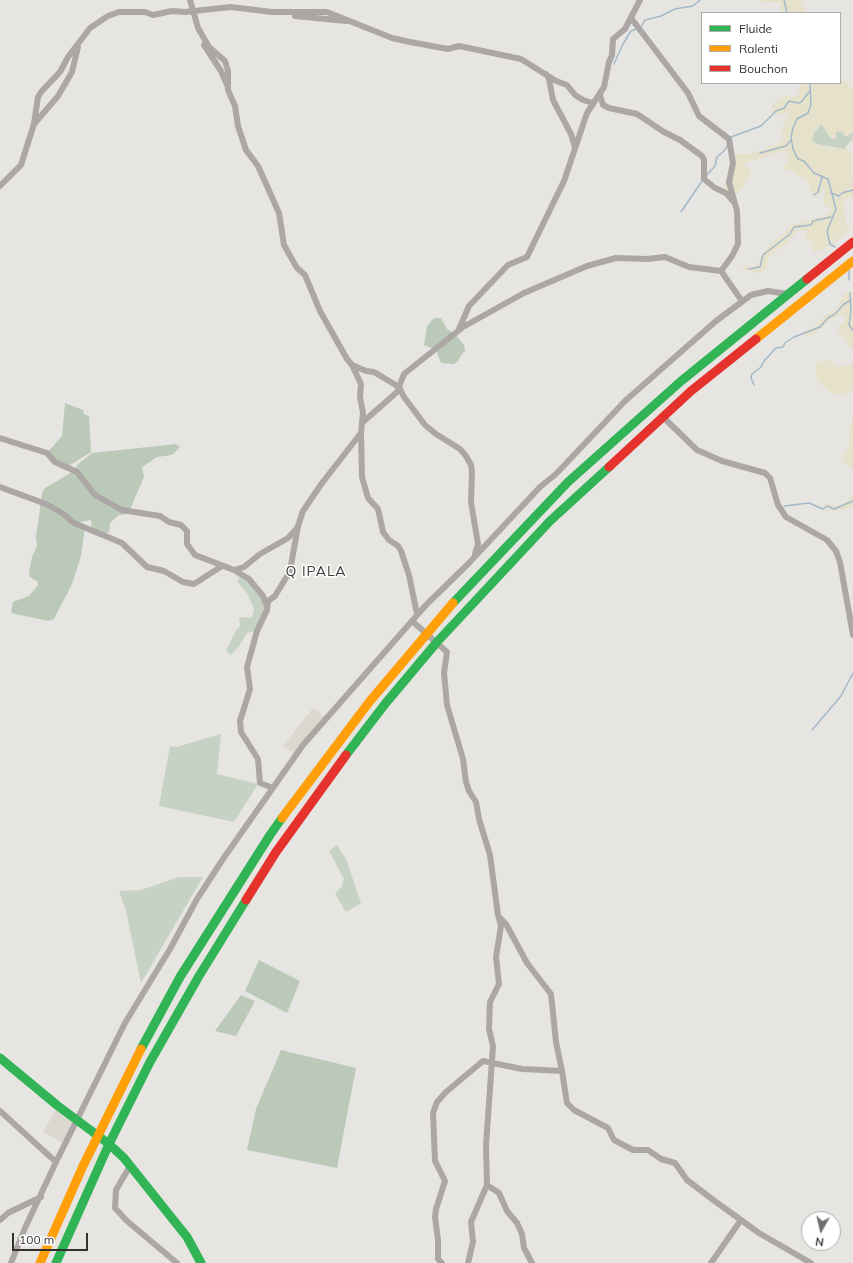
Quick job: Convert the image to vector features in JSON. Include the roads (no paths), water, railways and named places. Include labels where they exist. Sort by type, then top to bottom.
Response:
[{"type":"main road","points":[[40,1263],[98,1136],[138,1054],[176,984],[270,835],[317,770],[370,701],[426,633],[568,482],[680,382],[853,242]]},
{"type":"main road","points":[[56,1263],[109,1144],[150,1062],[191,990],[237,913],[276,852],[353,746],[437,642],[550,520],[692,392],[852,261]]},
{"type":"main road","points":[[0,1058],[109,1144],[130,1166],[187,1237],[201,1263]]},
{"type":"street","points":[[190,0],[198,28],[212,50],[221,55],[225,61],[228,71],[228,90]]},
{"type":"street","points":[[455,334],[464,320],[469,306],[508,265],[527,257],[564,181],[587,113],[593,102],[600,95],[606,81],[609,62],[612,55],[613,39],[625,30],[640,0]]},
{"type":"street","points":[[0,186],[21,165],[34,124],[38,97],[41,92],[60,72],[68,57],[90,28],[100,21],[119,12],[133,11],[153,15],[172,11],[186,12],[193,10],[231,7],[272,12],[327,12],[392,38],[448,49],[459,46],[521,59],[556,81],[567,84],[575,95],[583,100],[593,102]]},
{"type":"street","points":[[631,18],[688,93],[699,116],[729,140],[733,163],[729,182],[737,211],[738,244],[732,256],[721,271]]},
{"type":"street","points":[[202,34],[201,41],[221,71],[235,106],[238,126],[246,150],[258,166],[279,212],[284,245],[297,268],[305,275],[320,311],[352,365],[361,384],[360,397],[363,422],[361,433],[362,477],[368,498],[378,509],[383,532],[389,540],[398,546],[402,551],[418,614]]},
{"type":"street","points":[[34,124],[58,96],[72,72],[80,42]]},
{"type":"street","points":[[545,73],[549,79],[553,100],[571,134],[575,147]]},
{"type":"street","points":[[600,95],[603,105],[608,108],[637,114],[664,132],[680,140],[702,156],[704,160],[704,179],[715,188],[726,193],[734,202]]},
{"type":"street","points":[[363,422],[390,399],[399,387],[404,374],[463,327],[524,293],[587,266],[616,258],[647,259],[665,257],[689,267],[721,271],[742,301]]},
{"type":"street","points":[[11,1263],[56,1162],[125,1023],[170,949],[197,899],[223,859],[303,745],[418,614],[540,487],[556,474],[625,401],[716,321],[751,295],[768,290],[788,294]]},
{"type":"street","points":[[352,365],[366,371],[374,372],[399,387],[404,397],[425,425],[436,434],[460,449],[471,465],[471,502],[478,544],[478,549],[474,557]]},
{"type":"street","points":[[663,417],[697,450],[722,461],[765,473],[770,478],[778,505],[786,516],[826,540],[836,550],[840,562],[853,635]]},
{"type":"street","points":[[266,604],[276,596],[288,576],[298,526],[307,502],[361,433]]},
{"type":"street","points":[[0,438],[47,453],[55,462],[77,472],[95,495],[122,510],[160,516],[169,522],[182,525],[187,531],[187,544],[195,554],[234,570],[249,579],[263,596],[267,610],[257,631],[247,667],[250,688],[240,732],[258,759],[260,783],[273,788]]},
{"type":"street","points":[[0,487],[46,504],[62,513],[74,523],[122,543],[147,567],[164,571],[183,582],[194,584],[222,566]]},
{"type":"street","points":[[234,570],[244,567],[260,554],[288,538],[298,526]]},
{"type":"street","points":[[412,621],[447,652],[444,673],[446,706],[463,759],[466,782],[469,791],[476,802],[479,819],[490,855],[498,915],[501,926],[496,957],[499,984],[490,1002],[489,1029],[493,1046],[486,1145],[487,1185],[471,1222],[472,1242],[468,1263]]},
{"type":"street","points":[[498,915],[506,924],[527,963],[551,994],[556,1042],[567,1103],[574,1110],[608,1128],[614,1140],[633,1150],[648,1150],[661,1159],[675,1163],[687,1180],[741,1220],[759,1233],[811,1263]]},
{"type":"street","points":[[442,1263],[438,1259],[438,1240],[435,1217],[445,1181],[435,1161],[433,1113],[437,1102],[446,1092],[483,1061],[522,1069],[562,1071]]},
{"type":"street","points":[[0,1111],[56,1162]]},
{"type":"street","points":[[130,1166],[116,1190],[115,1208],[127,1221],[177,1263]]},
{"type":"street","points":[[487,1185],[499,1193],[507,1211],[517,1223],[522,1234],[524,1248],[532,1263]]},
{"type":"street","points":[[0,1220],[8,1213],[41,1197]]},
{"type":"street","points":[[711,1263],[741,1220]]},
{"type":"waterway","points":[[641,27],[645,20],[661,16],[675,9],[693,6],[700,0]]},
{"type":"waterway","points":[[784,0],[787,12]]},
{"type":"waterway","points":[[614,64],[631,31],[636,29]]},
{"type":"waterway","points":[[810,84],[811,104],[808,113],[797,119],[791,137],[793,149],[798,159],[804,161],[814,173],[828,179],[836,209],[827,231],[830,244],[835,247]]},
{"type":"waterway","points":[[731,137],[761,126],[776,111],[784,108],[789,101],[798,103],[801,102],[810,91]]},
{"type":"waterway","points":[[760,153],[786,146],[791,140]]},
{"type":"waterway","points":[[706,176],[715,166],[717,157],[724,151],[728,144]]},
{"type":"waterway","points":[[814,195],[818,192],[822,177]]},
{"type":"waterway","points":[[681,212],[702,181]]},
{"type":"waterway","points":[[831,193],[839,196],[842,193],[853,190]]},
{"type":"waterway","points":[[749,269],[760,267],[763,255],[790,234],[794,227],[811,225],[813,221],[831,217]]},
{"type":"waterway","points":[[849,270],[849,280]]},
{"type":"waterway","points":[[850,293],[851,311],[849,325],[853,330]]},
{"type":"waterway","points":[[754,385],[751,378],[752,374],[761,367],[764,361],[776,348],[783,347],[785,343],[794,337],[820,327],[844,304],[851,300]]},
{"type":"waterway","points":[[784,506],[809,503],[823,509],[827,506],[834,509],[853,501]]},
{"type":"waterway","points":[[812,730],[841,696],[853,673]]},
{"type":"district","name":"Q IPALA","points":[[316,572]]}]
